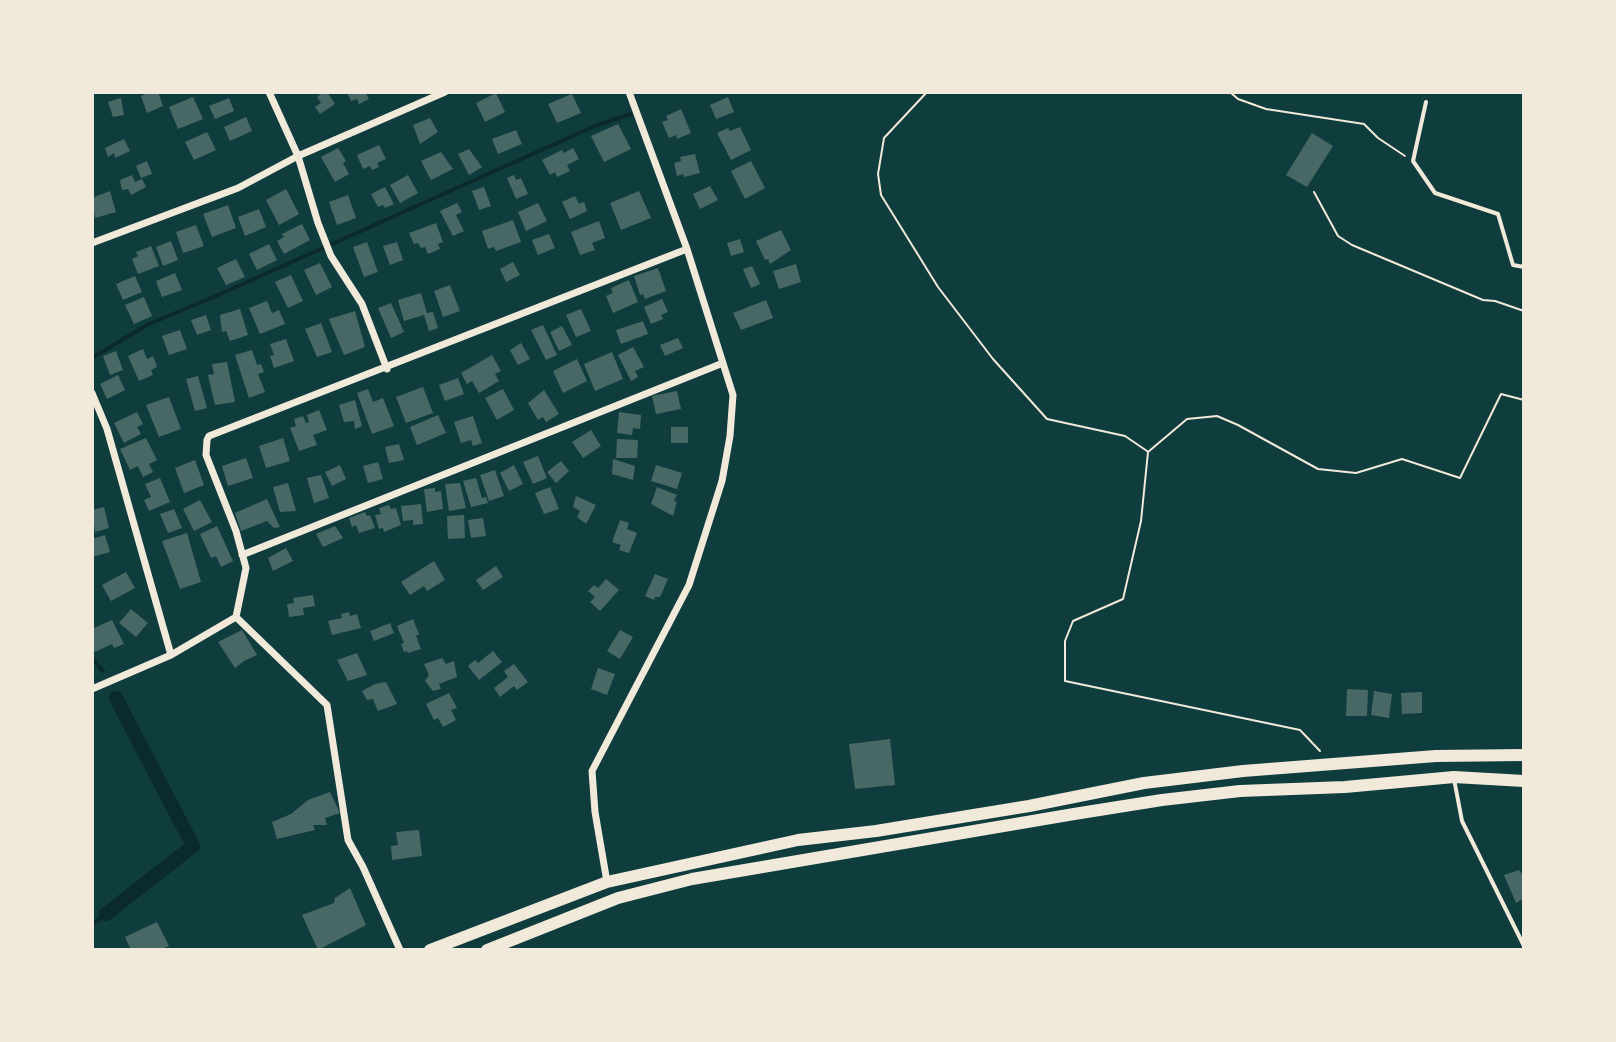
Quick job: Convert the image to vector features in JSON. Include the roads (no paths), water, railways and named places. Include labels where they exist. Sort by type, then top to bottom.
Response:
[{"type":"highway","points":[[430,950],[607,882],[798,840],[876,831],[1029,806],[1144,783],[1243,771],[1436,756],[1524,755]]},
{"type":"highway","points":[[487,950],[618,898],[692,879],[1162,800],[1240,791],[1345,787],[1454,777],[1524,781]]},
{"type":"street","points":[[269,92],[298,156],[325,242],[362,304],[387,369]]},
{"type":"street","points":[[93,240],[238,188],[298,156],[445,92]]},
{"type":"street","points":[[607,882],[595,812],[592,771],[689,585],[722,481],[733,395],[687,249],[629,92]]},
{"type":"street","points":[[92,689],[171,655],[236,617],[246,568],[206,455],[207,440],[215,433],[387,369],[510,316],[687,249]]},
{"type":"street","points":[[242,555],[723,363]]},
{"type":"street","points":[[92,393],[107,429],[171,655]]},
{"type":"street","points":[[236,617],[327,705],[348,840],[400,950]]},
{"type":"lane","points":[[1426,102],[1413,161],[1435,193],[1498,214],[1513,265],[1524,267]]},
{"type":"lane","points":[[1454,777],[1462,821],[1524,946]]},
{"type":"waterway","points":[[92,358],[149,324],[595,126],[631,114]]},
{"type":"waterway","points":[[92,658],[103,671]]},
{"type":"waterway","points":[[106,914],[193,846],[116,698]]},
{"type":"waterway","points":[[92,924],[106,914]]}]
